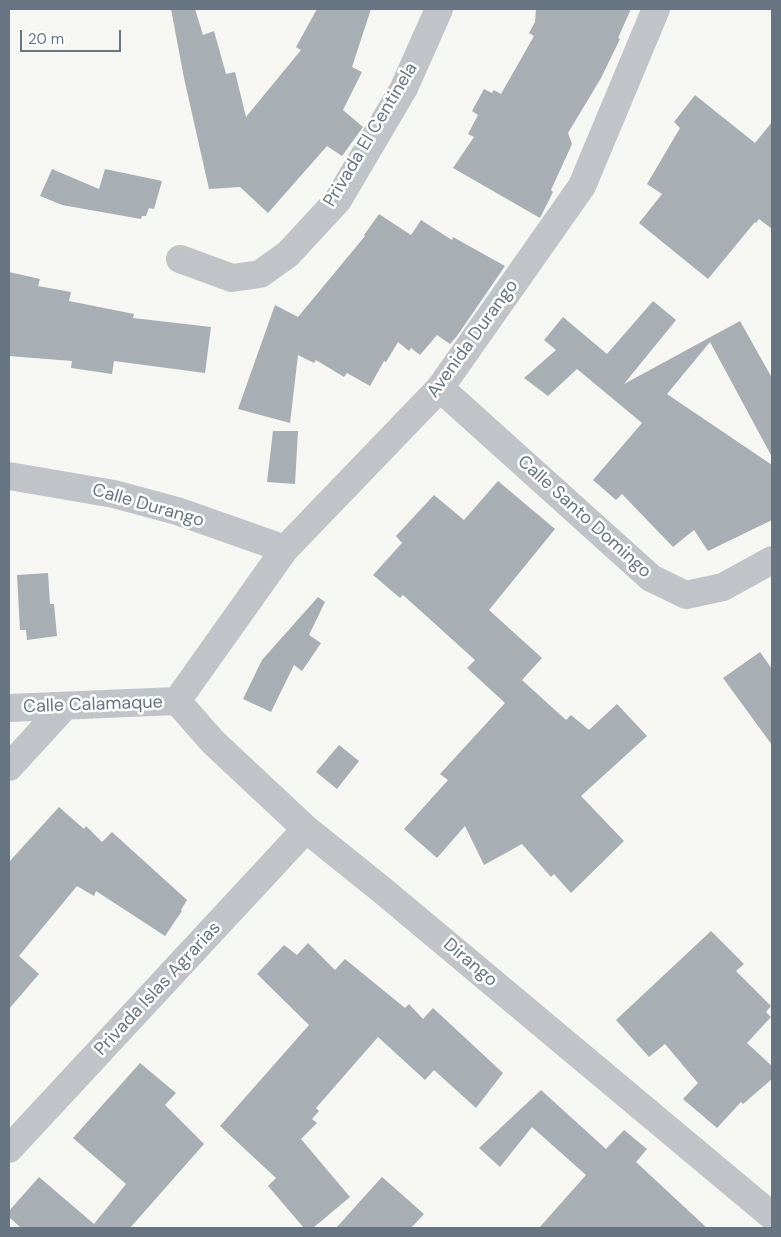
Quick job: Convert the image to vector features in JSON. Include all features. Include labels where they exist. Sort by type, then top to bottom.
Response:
[{"type":"street","name":"Privada El Centinela","points":[[180,259],[232,278],[260,274],[288,254],[338,200],[404,88],[439,9]]},
{"type":"street","name":"Avenida Durango","points":[[176,701],[285,549],[440,388],[582,186],[656,9]]},
{"type":"street","name":"Calle Santo Domingo","points":[[440,388],[651,578],[686,595],[723,587],[772,560]]},
{"type":"street","name":"Calle Durango","points":[[9,476],[114,494],[177,512],[285,549]]},
{"type":"street","name":"Calle Calamaque","points":[[9,708],[176,701]]},
{"type":"street","name":"Dirango","points":[[176,701],[213,742],[306,829],[382,890],[772,1216]]},
{"type":"street","points":[[9,767],[65,706]]},
{"type":"street","name":"Privada Islas Agrarias","points":[[9,1149],[306,829]]},
{"type":"building","points":[[171,9],[195,9],[203,35],[214,31],[226,74],[235,72],[246,117],[301,50],[296,47],[317,9],[371,9],[352,67],[362,72],[343,110],[363,127],[342,156],[327,146],[268,213],[240,187],[209,189],[184,78]]},
{"type":"building","points":[[536,9],[631,9],[618,38],[620,39],[601,78],[568,133],[572,144],[551,190],[553,192],[540,218],[453,168],[474,137],[468,134],[478,115],[472,111],[484,89],[492,93],[494,90],[501,94],[534,36],[529,33],[535,22]]},
{"type":"building","points":[[695,95],[755,143],[772,122],[772,229],[759,219],[755,222],[708,279],[639,223],[662,194],[647,184],[680,128],[674,122]]},
{"type":"building","points":[[52,169],[99,189],[105,169],[162,181],[154,209],[149,208],[146,216],[142,216],[141,219],[62,205],[40,196]]},
{"type":"building","points":[[379,214],[411,235],[421,220],[452,240],[453,237],[505,266],[450,344],[437,335],[420,355],[411,348],[409,351],[398,342],[386,362],[384,361],[370,386],[347,373],[344,377],[316,360],[314,363],[298,355],[290,423],[238,409],[275,305],[298,317],[365,236]]},
{"type":"building","points":[[9,272],[40,279],[38,286],[71,292],[69,301],[134,314],[133,318],[211,327],[205,373],[114,361],[112,374],[71,368],[72,361],[9,356]]},
{"type":"building","points":[[653,301],[676,320],[624,384],[740,321],[772,378],[772,457],[710,342],[667,394],[772,465],[772,520],[708,551],[694,530],[673,547],[622,494],[616,500],[593,480],[642,423],[577,369],[548,396],[524,378],[556,350],[544,340],[563,317],[607,354]]},
{"type":"building","points":[[273,431],[298,431],[295,484],[267,482]]},
{"type":"building","points":[[498,481],[555,529],[489,610],[542,658],[522,680],[566,720],[571,715],[589,730],[617,704],[647,736],[581,796],[624,841],[571,893],[554,874],[551,877],[522,844],[484,865],[465,826],[437,858],[404,829],[448,780],[440,774],[505,703],[467,668],[475,660],[403,595],[400,598],[373,575],[402,543],[396,536],[434,495],[464,520]]},
{"type":"building","points":[[48,573],[50,604],[54,604],[57,636],[27,640],[26,630],[20,630],[17,575]]},
{"type":"building","points":[[318,597],[325,602],[309,635],[321,643],[302,671],[294,665],[271,712],[243,699],[262,660]]},
{"type":"building","points":[[760,652],[772,669],[772,745],[723,678]]},
{"type":"building","points":[[339,745],[359,761],[337,789],[316,772]]},
{"type":"building","points":[[59,807],[84,829],[86,826],[102,842],[112,832],[187,900],[165,936],[96,891],[94,896],[77,886],[19,956],[39,974],[9,1009],[9,862]]},
{"type":"building","points":[[711,931],[744,964],[736,971],[771,1006],[766,1012],[771,1017],[747,1043],[772,1066],[772,1079],[743,1104],[741,1102],[717,1128],[683,1099],[698,1083],[665,1044],[649,1057],[616,1020]]},
{"type":"building","points":[[308,943],[335,970],[345,959],[405,1008],[409,1004],[423,1019],[433,1008],[503,1073],[476,1108],[434,1070],[425,1080],[378,1037],[316,1108],[319,1111],[312,1119],[317,1123],[301,1139],[350,1197],[313,1228],[304,1228],[268,1186],[276,1178],[220,1126],[309,1025],[257,974],[284,945],[297,955]]},
{"type":"building","points":[[140,1063],[176,1093],[165,1105],[204,1144],[130,1228],[21,1228],[9,1217],[9,1211],[39,1177],[94,1224],[126,1184],[73,1138]]},
{"type":"building","points":[[541,1090],[606,1149],[624,1130],[647,1149],[636,1162],[707,1228],[539,1228],[586,1175],[532,1127],[500,1167],[479,1148]]},
{"type":"building","points":[[382,1177],[424,1214],[411,1228],[336,1228]]}]
